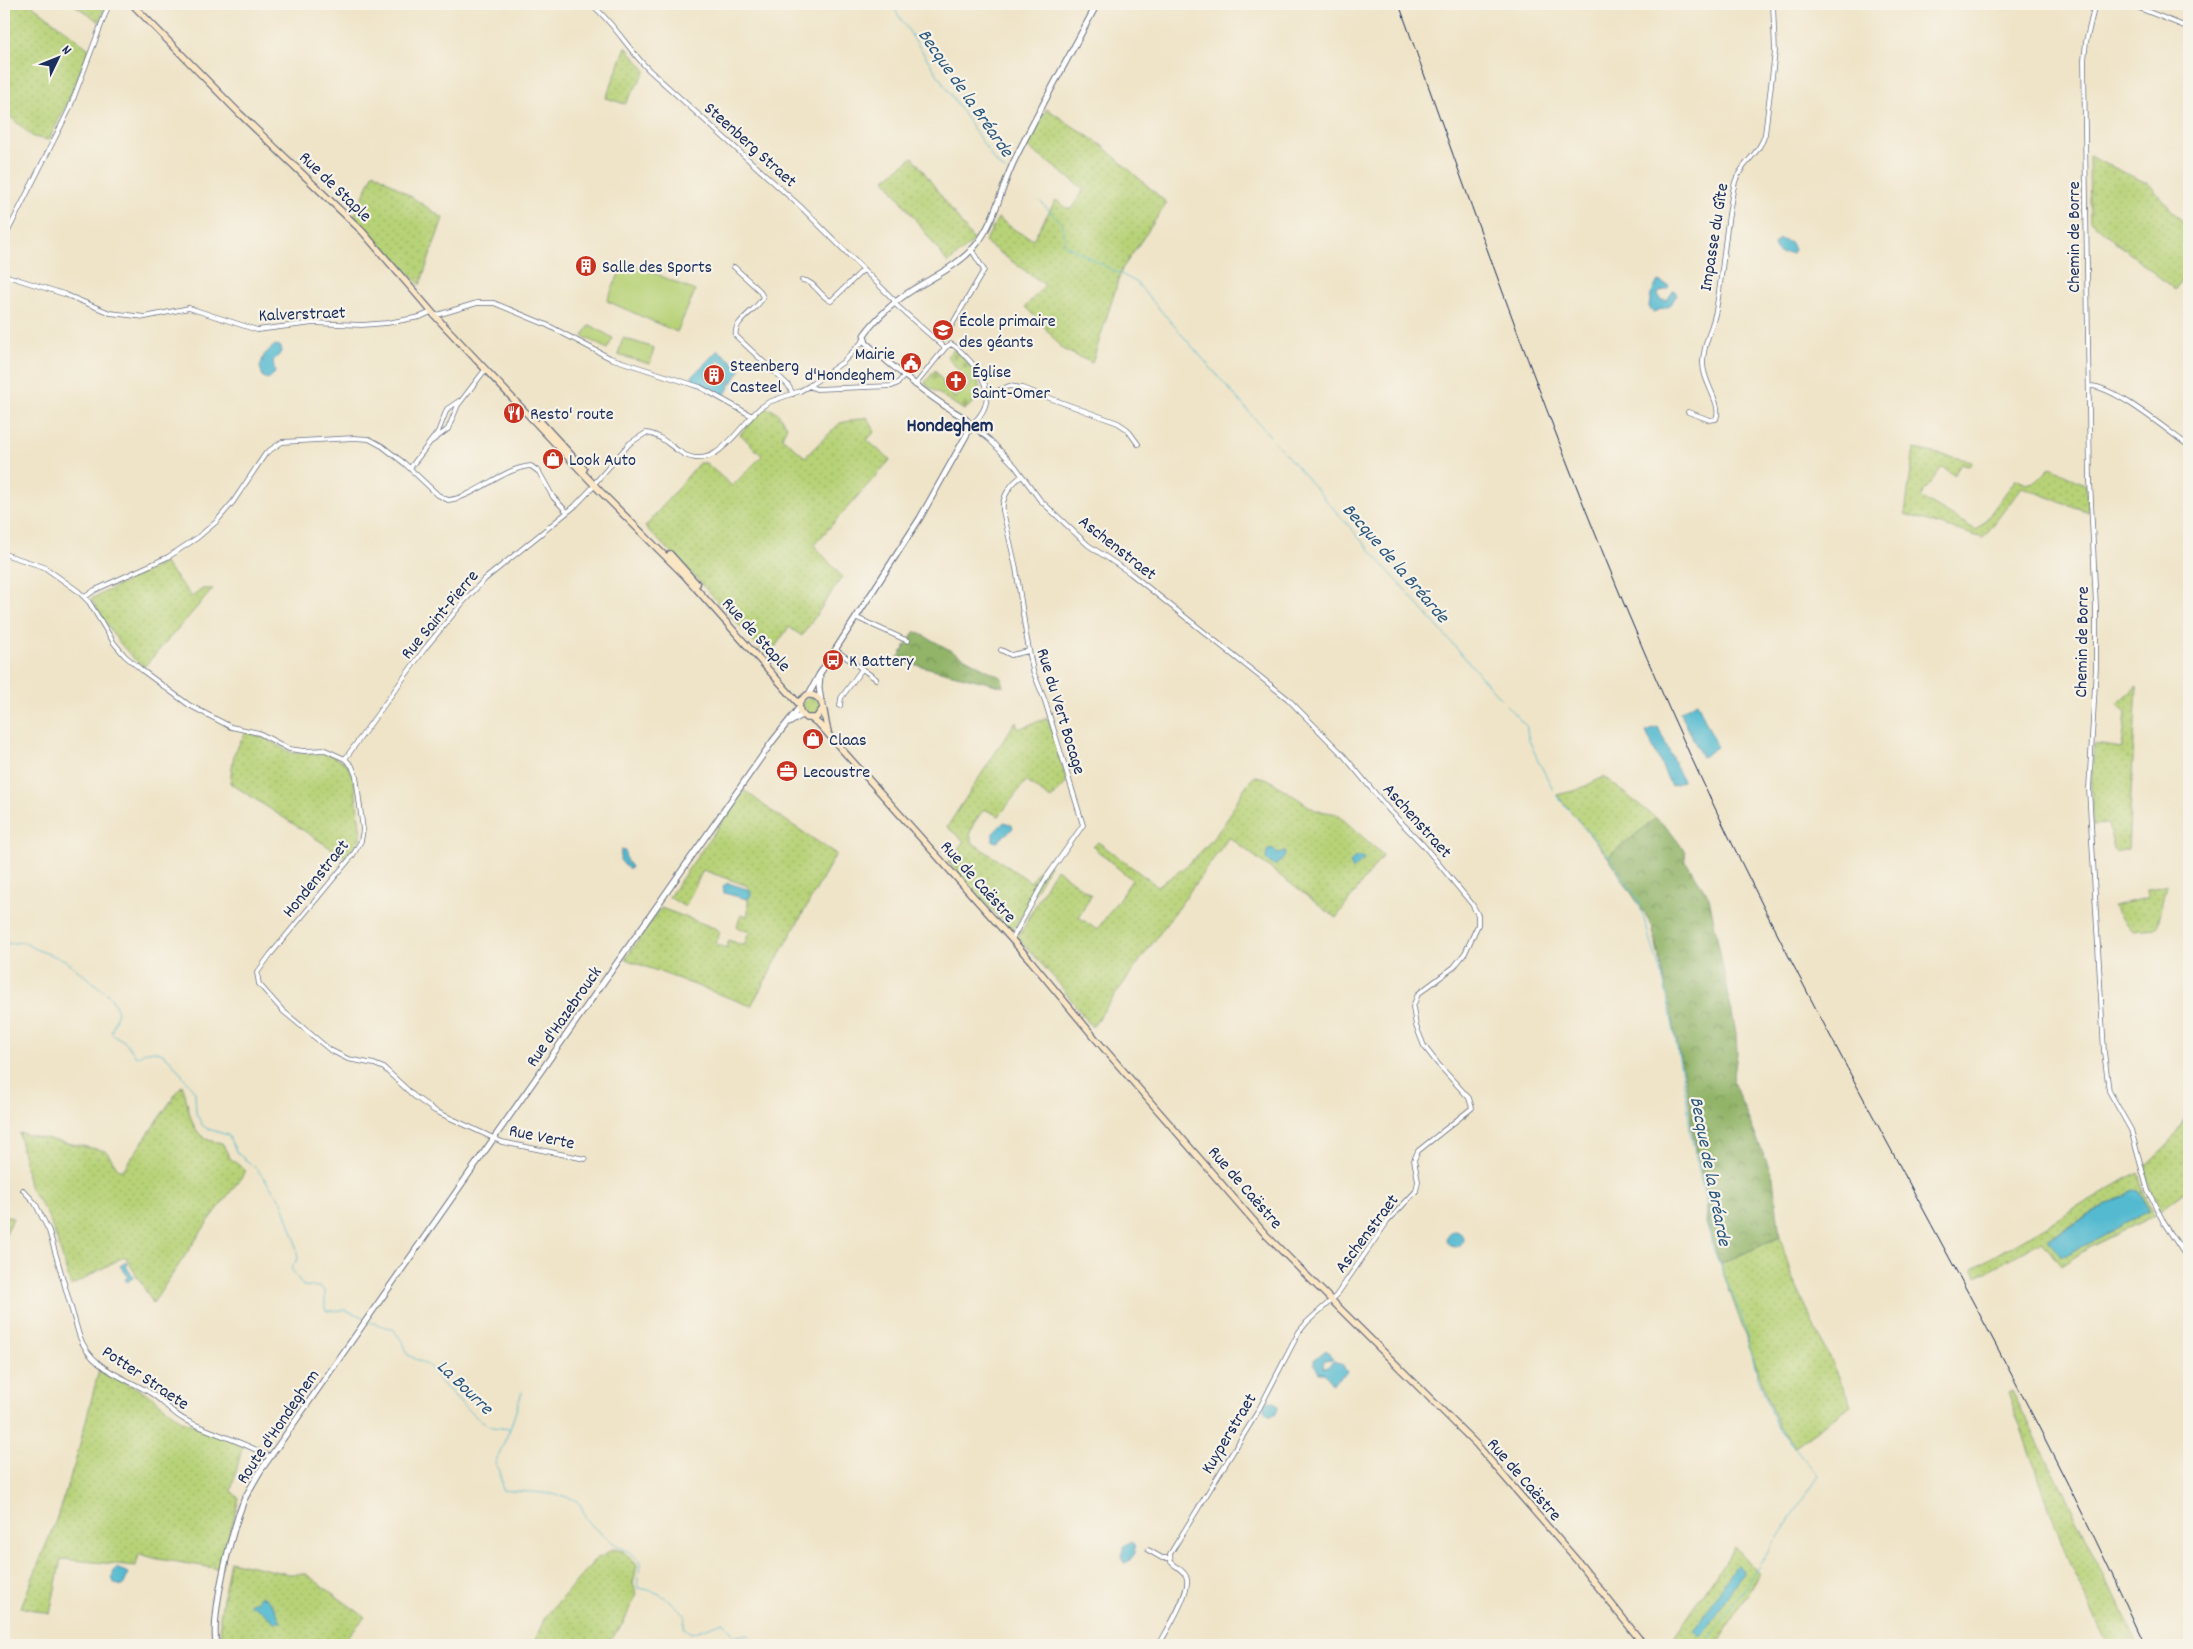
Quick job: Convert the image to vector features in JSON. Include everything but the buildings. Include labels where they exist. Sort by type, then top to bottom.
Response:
[{"type":"main road","name":"Rue de Staple","points":[[132,4],[240,114],[356,225],[433,314],[485,370],[512,397],[537,418],[571,454],[593,483],[707,601],[799,706]]},
{"type":"main road","name":"Rue de Staple","points":[[785,688],[794,693],[807,695]]},
{"type":"main road","points":[[807,695],[816,696],[821,701],[822,710],[819,716],[812,719],[802,715],[799,706],[807,695]]},
{"type":"main road","name":"Rue de Caëstre","points":[[822,710],[826,728],[833,740]]},
{"type":"main road","name":"Rue de Caëstre","points":[[812,719],[1012,940],[1266,1235],[1471,1439],[1580,1564],[1644,1645]]},
{"type":"street","points":[[4,239],[68,110],[109,4]]},
{"type":"street","name":"Steenberg Straet","points":[[591,4],[614,26],[635,55],[649,70],[784,192],[895,303],[945,348],[950,344],[955,346],[977,369],[988,395]]},
{"type":"street","points":[[971,425],[904,376],[864,340],[864,335],[895,303],[914,288],[951,267],[972,249],[991,220],[1018,154],[1098,4]]},
{"type":"street","name":"Impasse du Gîte","points":[[1688,412],[1712,420],[1716,419],[1718,415],[1717,404],[1705,378],[1703,354],[1716,311],[1735,182],[1741,169],[1760,146],[1765,134],[1775,52],[1773,4]]},
{"type":"street","name":"Chemin de Borre","points":[[2095,4],[2086,42],[2084,60],[2088,187],[2087,312],[2090,386],[2090,480],[2096,581],[2096,640],[2089,789],[2107,1077],[2113,1099],[2131,1130],[2141,1171],[2150,1197],[2189,1261]]},
{"type":"street","points":[[2129,4],[2189,28]]},
{"type":"street","points":[[950,328],[984,270],[972,249]]},
{"type":"street","points":[[734,267],[759,290],[762,297],[760,302],[738,326],[735,334],[788,386],[793,394]]},
{"type":"street","points":[[802,280],[809,281],[831,301],[863,270]]},
{"type":"street","name":"Kalverstraet","points":[[4,275],[59,292],[110,313],[145,316],[189,308],[257,330],[318,323],[362,325],[387,323],[420,317],[478,302],[494,303],[547,325],[610,358],[700,388],[752,416]]},
{"type":"street","name":"Rue Saint-Pierre","points":[[345,759],[420,655],[464,600],[492,574],[567,512],[630,443],[643,434],[655,435],[689,456],[704,459],[719,452],[752,416],[769,402],[809,386],[843,362],[864,340]]},
{"type":"street","points":[[915,385],[945,348]]},
{"type":"street","points":[[432,441],[448,429],[461,400],[485,370]]},
{"type":"street","points":[[809,386],[816,389],[892,386],[898,383],[904,376]]},
{"type":"street","points":[[807,695],[927,507],[971,425],[986,402],[988,395],[1009,386],[1022,388],[1118,423],[1127,430],[1138,444]]},
{"type":"street","points":[[2090,386],[2102,388],[2116,395],[2189,446]]},
{"type":"street","points":[[410,468],[439,430],[447,409],[461,400]]},
{"type":"street","name":"Aschenstraet","points":[[971,425],[992,442],[1015,466],[1040,500],[1088,545],[1130,573],[1288,699],[1344,756],[1389,810],[1420,842],[1478,914],[1479,922],[1476,931],[1461,959],[1454,967],[1420,992],[1415,999],[1413,1007],[1416,1026],[1426,1050],[1469,1098],[1472,1108],[1416,1153],[1414,1162],[1418,1184],[1416,1190],[1385,1226],[1332,1300]]},
{"type":"street","points":[[85,597],[172,555],[201,535],[233,502],[266,453],[279,443],[366,438],[382,446],[410,468],[440,497],[450,500],[518,469],[531,466],[539,472],[553,497],[567,512]]},
{"type":"street","name":"Rue du Vert Bocage","points":[[1012,940],[1046,878],[1083,825],[1034,674],[1016,568],[1002,507],[1008,491],[1022,476]]},
{"type":"street","points":[[4,554],[44,567],[85,597],[125,656],[186,703],[231,727],[259,733],[289,749],[304,751],[325,750],[345,759]]},
{"type":"street","points":[[857,618],[908,641]]},
{"type":"street","points":[[836,650],[876,679]]},
{"type":"street","points":[[1001,650],[1010,655],[1029,651]]},
{"type":"street","points":[[840,706],[841,698],[862,669]]},
{"type":"street","points":[[821,701],[819,687],[823,670]]},
{"type":"street","name":"Rue d'Hazebrouck","points":[[367,1320],[799,706]]},
{"type":"street","name":"Rue d'Hazebrouck","points":[[783,728],[802,715]]},
{"type":"street","name":"Hondenstraet","points":[[345,759],[352,766],[356,776],[363,830],[361,841],[353,855],[260,967],[257,976],[258,981],[286,1014],[333,1052],[348,1059],[381,1066],[426,1105],[494,1139]]},
{"type":"street","name":"Rue Verte","points":[[494,1139],[585,1159]]},
{"type":"street","name":"Potter Straete","points":[[24,1190],[35,1203],[46,1225],[79,1335],[84,1348],[92,1359],[112,1374],[154,1395],[183,1419],[244,1443],[270,1457]]},
{"type":"street","name":"Kuyperstraet","points":[[1170,1558],[1176,1545],[1257,1413],[1301,1329],[1332,1300]]},
{"type":"street","name":"Route d'Hondeghem","points":[[216,1645],[217,1608],[237,1522],[248,1492],[270,1457],[367,1320]]},
{"type":"street","points":[[1148,1550],[1162,1558],[1170,1558],[1172,1563],[1186,1574],[1188,1583],[1180,1606],[1159,1645]]},
{"type":"green space","points":[[4,4],[31,4],[89,49],[69,99],[49,140],[33,137],[4,111]]},
{"type":"green space","points":[[73,4],[106,4],[100,22]]},
{"type":"green space","points":[[626,47],[646,71],[625,104],[606,98]]},
{"type":"green space","points":[[1047,109],[1101,145],[1167,203],[1122,269],[1092,363],[1062,349],[1043,325],[1025,307],[1045,285],[985,242],[998,218],[1018,232],[1033,239],[1056,200],[1068,209],[1073,208],[1084,189],[1025,145]]},
{"type":"green space","points":[[2089,156],[2149,184],[2189,230],[2189,269],[2175,290],[2090,221]]},
{"type":"green space","points":[[913,157],[974,241],[948,263],[885,179]]},
{"type":"green space","points":[[374,172],[443,218],[420,285],[354,217]]},
{"type":"green space","points":[[625,260],[695,291],[677,332],[607,301]]},
{"type":"green space","points":[[590,325],[613,338],[607,349],[583,336]]},
{"type":"green space","points":[[623,338],[654,348],[650,364],[618,355]]},
{"type":"green space","points":[[953,350],[956,350],[978,375],[980,397],[964,410],[925,383],[935,370],[954,398],[971,385],[947,356]]},
{"type":"green space","points":[[765,408],[776,411],[787,426],[782,437],[805,457],[840,423],[867,417],[875,431],[867,440],[890,460],[814,545],[842,577],[802,636],[789,627],[768,657],[695,577],[645,527],[699,463],[706,463],[732,486],[762,456],[740,434]]},
{"type":"green space","points":[[1914,449],[1972,461],[1970,465],[1961,464],[1954,475],[1942,467],[1920,497],[1976,530],[1982,525],[2016,479],[2026,484],[2037,481],[2051,467],[2086,485],[2088,512],[2022,487],[1983,538],[1905,514]]},
{"type":"green space","points":[[164,563],[192,597],[202,589],[213,589],[144,667],[121,644],[91,599]]},
{"type":"green space","points":[[915,631],[1002,678],[1004,687],[897,660]]},
{"type":"green space","points":[[2137,686],[2128,849],[2115,852],[2108,824],[2093,825],[2091,788],[2094,744],[2122,748],[2126,712],[2117,704]]},
{"type":"green space","points":[[811,698],[817,701],[820,707],[817,713],[811,716],[805,713],[802,707],[805,701]]},
{"type":"green space","points":[[1048,718],[1067,782],[1051,799],[1026,781],[999,816],[984,809],[975,821],[970,835],[974,844],[1031,882],[1042,865],[1050,865],[1012,932],[948,862],[964,841],[947,827],[1016,721],[1018,729]]},
{"type":"green space","points":[[246,732],[262,737],[292,753],[326,753],[346,763],[354,778],[361,834],[360,839],[346,858],[230,783],[234,754]]},
{"type":"green space","points":[[1256,776],[1268,779],[1315,810],[1337,814],[1383,855],[1336,918],[1229,837],[1092,1027],[1057,981],[1018,938],[1050,878],[1056,869],[1091,895],[1079,917],[1097,930],[1132,880],[1093,847],[1098,842],[1157,886],[1194,859],[1224,824],[1247,784]]},
{"type":"green space","points":[[1604,777],[1656,818],[1608,857],[1557,795],[1577,790]]},
{"type":"green space","points":[[744,790],[770,810],[836,854],[751,1006],[625,959],[661,908],[717,929],[720,932],[716,944],[726,948],[729,940],[744,946],[749,932],[737,927],[741,914],[747,916],[748,914],[748,886],[703,870],[685,907],[669,897]]},
{"type":"green space","points":[[1656,818],[1669,830],[1685,851],[1686,862],[1709,897],[1736,1033],[1737,1053],[1733,1082],[1773,1177],[1780,1237],[1720,1264],[1706,1223],[1708,1201],[1692,1130],[1689,1100],[1652,925],[1608,857]]},
{"type":"green space","points":[[2167,885],[2157,928],[2131,930],[2112,906],[2147,898],[2146,890]]},
{"type":"green space","points":[[182,1085],[192,1122],[196,1129],[206,1139],[222,1143],[230,1158],[246,1171],[205,1226],[153,1303],[125,1256],[71,1286],[48,1216],[29,1186],[19,1133],[106,1151],[119,1170],[123,1170]]},
{"type":"green space","points":[[2189,1112],[2189,1189],[2161,1210],[2151,1192],[2144,1168],[2168,1145]]},
{"type":"green space","points":[[2138,1172],[2144,1194],[2154,1215],[2151,1217],[2090,1247],[2061,1266],[2042,1241],[1977,1277],[1973,1268]],"holes":[[[2133,1190],[2149,1211],[2065,1255],[2049,1241],[2050,1237]]]},
{"type":"green space","points":[[4,1215],[13,1218],[4,1238]]},
{"type":"green space","points":[[1780,1237],[1791,1275],[1851,1405],[1795,1446],[1778,1427],[1720,1264]]},
{"type":"green space","points":[[99,1370],[150,1395],[182,1421],[243,1444],[231,1491],[239,1498],[221,1569],[139,1554],[136,1566],[61,1559],[50,1614],[21,1607],[56,1520],[75,1463]]},
{"type":"green space","points":[[2012,1391],[2082,1529],[2137,1645],[2108,1645],[2070,1565],[2008,1393]]},
{"type":"green space","points":[[1735,1547],[1759,1574],[1717,1645],[1669,1645]]},
{"type":"green space","points":[[612,1549],[623,1551],[637,1565],[633,1584],[637,1594],[622,1625],[606,1645],[533,1645],[545,1617],[597,1558]]},
{"type":"green space","points":[[230,1561],[288,1574],[306,1574],[365,1617],[340,1645],[221,1645],[220,1616]]},
{"type":"water","points":[[1779,239],[1791,243],[1794,250],[1792,253],[1781,254],[1776,250],[1774,245]]},
{"type":"water","points":[[1658,281],[1668,285],[1669,288],[1658,293],[1660,300],[1667,300],[1674,290],[1677,294],[1670,306],[1653,312],[1649,307],[1651,294]]},
{"type":"water","points":[[275,345],[280,346],[282,350],[273,361],[275,373],[268,379],[263,377],[260,367],[264,355]]},
{"type":"water","points":[[718,350],[741,369],[732,383],[727,379],[731,374],[730,368],[719,360],[706,375],[710,381],[718,384],[726,380],[731,384],[724,396],[693,381],[692,376]]},
{"type":"water","points":[[1697,702],[1717,747],[1702,757],[1680,712]]},
{"type":"water","points":[[1658,727],[1683,781],[1671,786],[1646,732]]},
{"type":"water","points":[[1004,822],[1012,825],[1013,828],[997,842],[993,841],[993,833]]},
{"type":"water","points":[[1271,849],[1279,853],[1284,851],[1285,853],[1284,858],[1276,865],[1271,864],[1266,859],[1267,851]]},
{"type":"water","points":[[621,850],[625,851],[626,860],[631,867],[629,870],[620,860]]},
{"type":"water","points":[[1355,857],[1363,857],[1364,859],[1353,870],[1350,863]]},
{"type":"water","points":[[728,883],[750,890],[751,896],[747,899],[724,893],[723,886]]},
{"type":"water","points":[[2133,1190],[2139,1191],[2149,1211],[2066,1255],[2060,1256],[2049,1241],[2050,1238]]},
{"type":"water","points":[[1455,1231],[1461,1233],[1463,1239],[1461,1245],[1455,1247],[1449,1245],[1447,1239],[1449,1233]]},
{"type":"water","points":[[126,1262],[127,1268],[133,1277],[128,1282],[125,1280],[128,1276],[120,1266]]},
{"type":"water","points":[[1326,1350],[1333,1360],[1324,1361],[1323,1367],[1326,1368],[1334,1361],[1342,1364],[1347,1372],[1332,1384],[1325,1373],[1319,1373],[1314,1364],[1315,1359]]},
{"type":"water","points":[[1268,1401],[1274,1401],[1278,1408],[1274,1415],[1268,1415],[1264,1411],[1264,1405]]},
{"type":"water","points":[[1130,1542],[1134,1544],[1135,1553],[1129,1561],[1124,1563],[1121,1556],[1124,1546]]},
{"type":"water","points":[[1736,1564],[1743,1572],[1701,1638],[1694,1630]]},
{"type":"water","points":[[116,1568],[129,1573],[123,1586],[115,1584],[113,1580]]},
{"type":"water","points":[[260,1596],[270,1603],[281,1622],[275,1622],[255,1606],[251,1607],[250,1603],[256,1601]]},
{"type":"waterway","name":"Becque de la Bréarde","points":[[891,4],[992,157],[1005,170]]},
{"type":"waterway","name":"Becque de la Bréarde","points":[[1040,201],[1063,225],[1065,245],[1136,282],[1270,436]]},
{"type":"waterway","name":"Becque de la Bréarde","points":[[1275,442],[1501,699]]},
{"type":"waterway","name":"Becque de la Bréarde","points":[[1506,705],[1527,727],[1532,747],[1553,789]]},
{"type":"waterway","name":"Becque de la Bréarde","points":[[1556,795],[1610,857],[1638,900],[1666,990],[1687,1102],[1690,1131],[1706,1202],[1711,1244],[1742,1318],[1758,1377],[1776,1426],[1819,1476],[1706,1645]]},
{"type":"waterway","name":"La Bourre","points":[[4,944],[23,942],[35,949],[65,960],[110,996],[118,1011],[111,1033],[125,1042],[137,1057],[145,1052],[154,1051],[163,1054],[172,1062],[195,1092],[196,1113],[202,1125],[208,1129],[228,1135],[237,1153],[257,1169],[282,1202],[295,1239],[298,1259],[291,1268],[303,1286],[321,1287],[325,1292],[325,1309],[327,1311],[345,1310],[363,1317]]},
{"type":"waterway","name":"La Bourre","points":[[370,1322],[393,1329],[403,1342],[408,1355],[429,1366],[440,1381],[468,1410],[485,1424],[492,1427],[510,1429],[495,1463],[500,1471],[502,1490],[554,1494],[578,1502],[587,1520],[593,1527],[613,1543],[634,1555],[640,1563],[638,1588],[659,1594],[685,1614],[684,1628],[691,1633],[724,1622],[734,1636],[747,1635],[759,1645]]},
{"type":"waterway","points":[[510,1429],[522,1392]]},
{"type":"waterway","name":"La Bourre","points":[[760,1645],[774,1643],[776,1645]]},
{"type":"railway","points":[[1399,4],[1546,409],[1626,609],[1669,708],[1766,912],[2042,1433],[2095,1538],[2145,1645]]},
{"type":"place","name":"Salle des Sports","points":[[586,266]]},
{"type":"place","name":"École primaire des géants","points":[[943,330]]},
{"type":"place","name":"Mairie d'Hondeghem","points":[[911,363]]},
{"type":"place","name":"Steenberg Casteel","points":[[714,375]]},
{"type":"place","name":"Église Saint-Omer","points":[[956,381]]},
{"type":"place","name":"Resto' route","points":[[514,413]]},
{"type":"place","name":"Look Auto","points":[[553,459]]},
{"type":"place","name":"K Battery","points":[[833,660]]},
{"type":"place","name":"Claas","points":[[813,739]]},
{"type":"place","name":"Lecoustre","points":[[787,771]]},
{"type":"district","name":"Hondeghem","points":[[950,424]]}]
